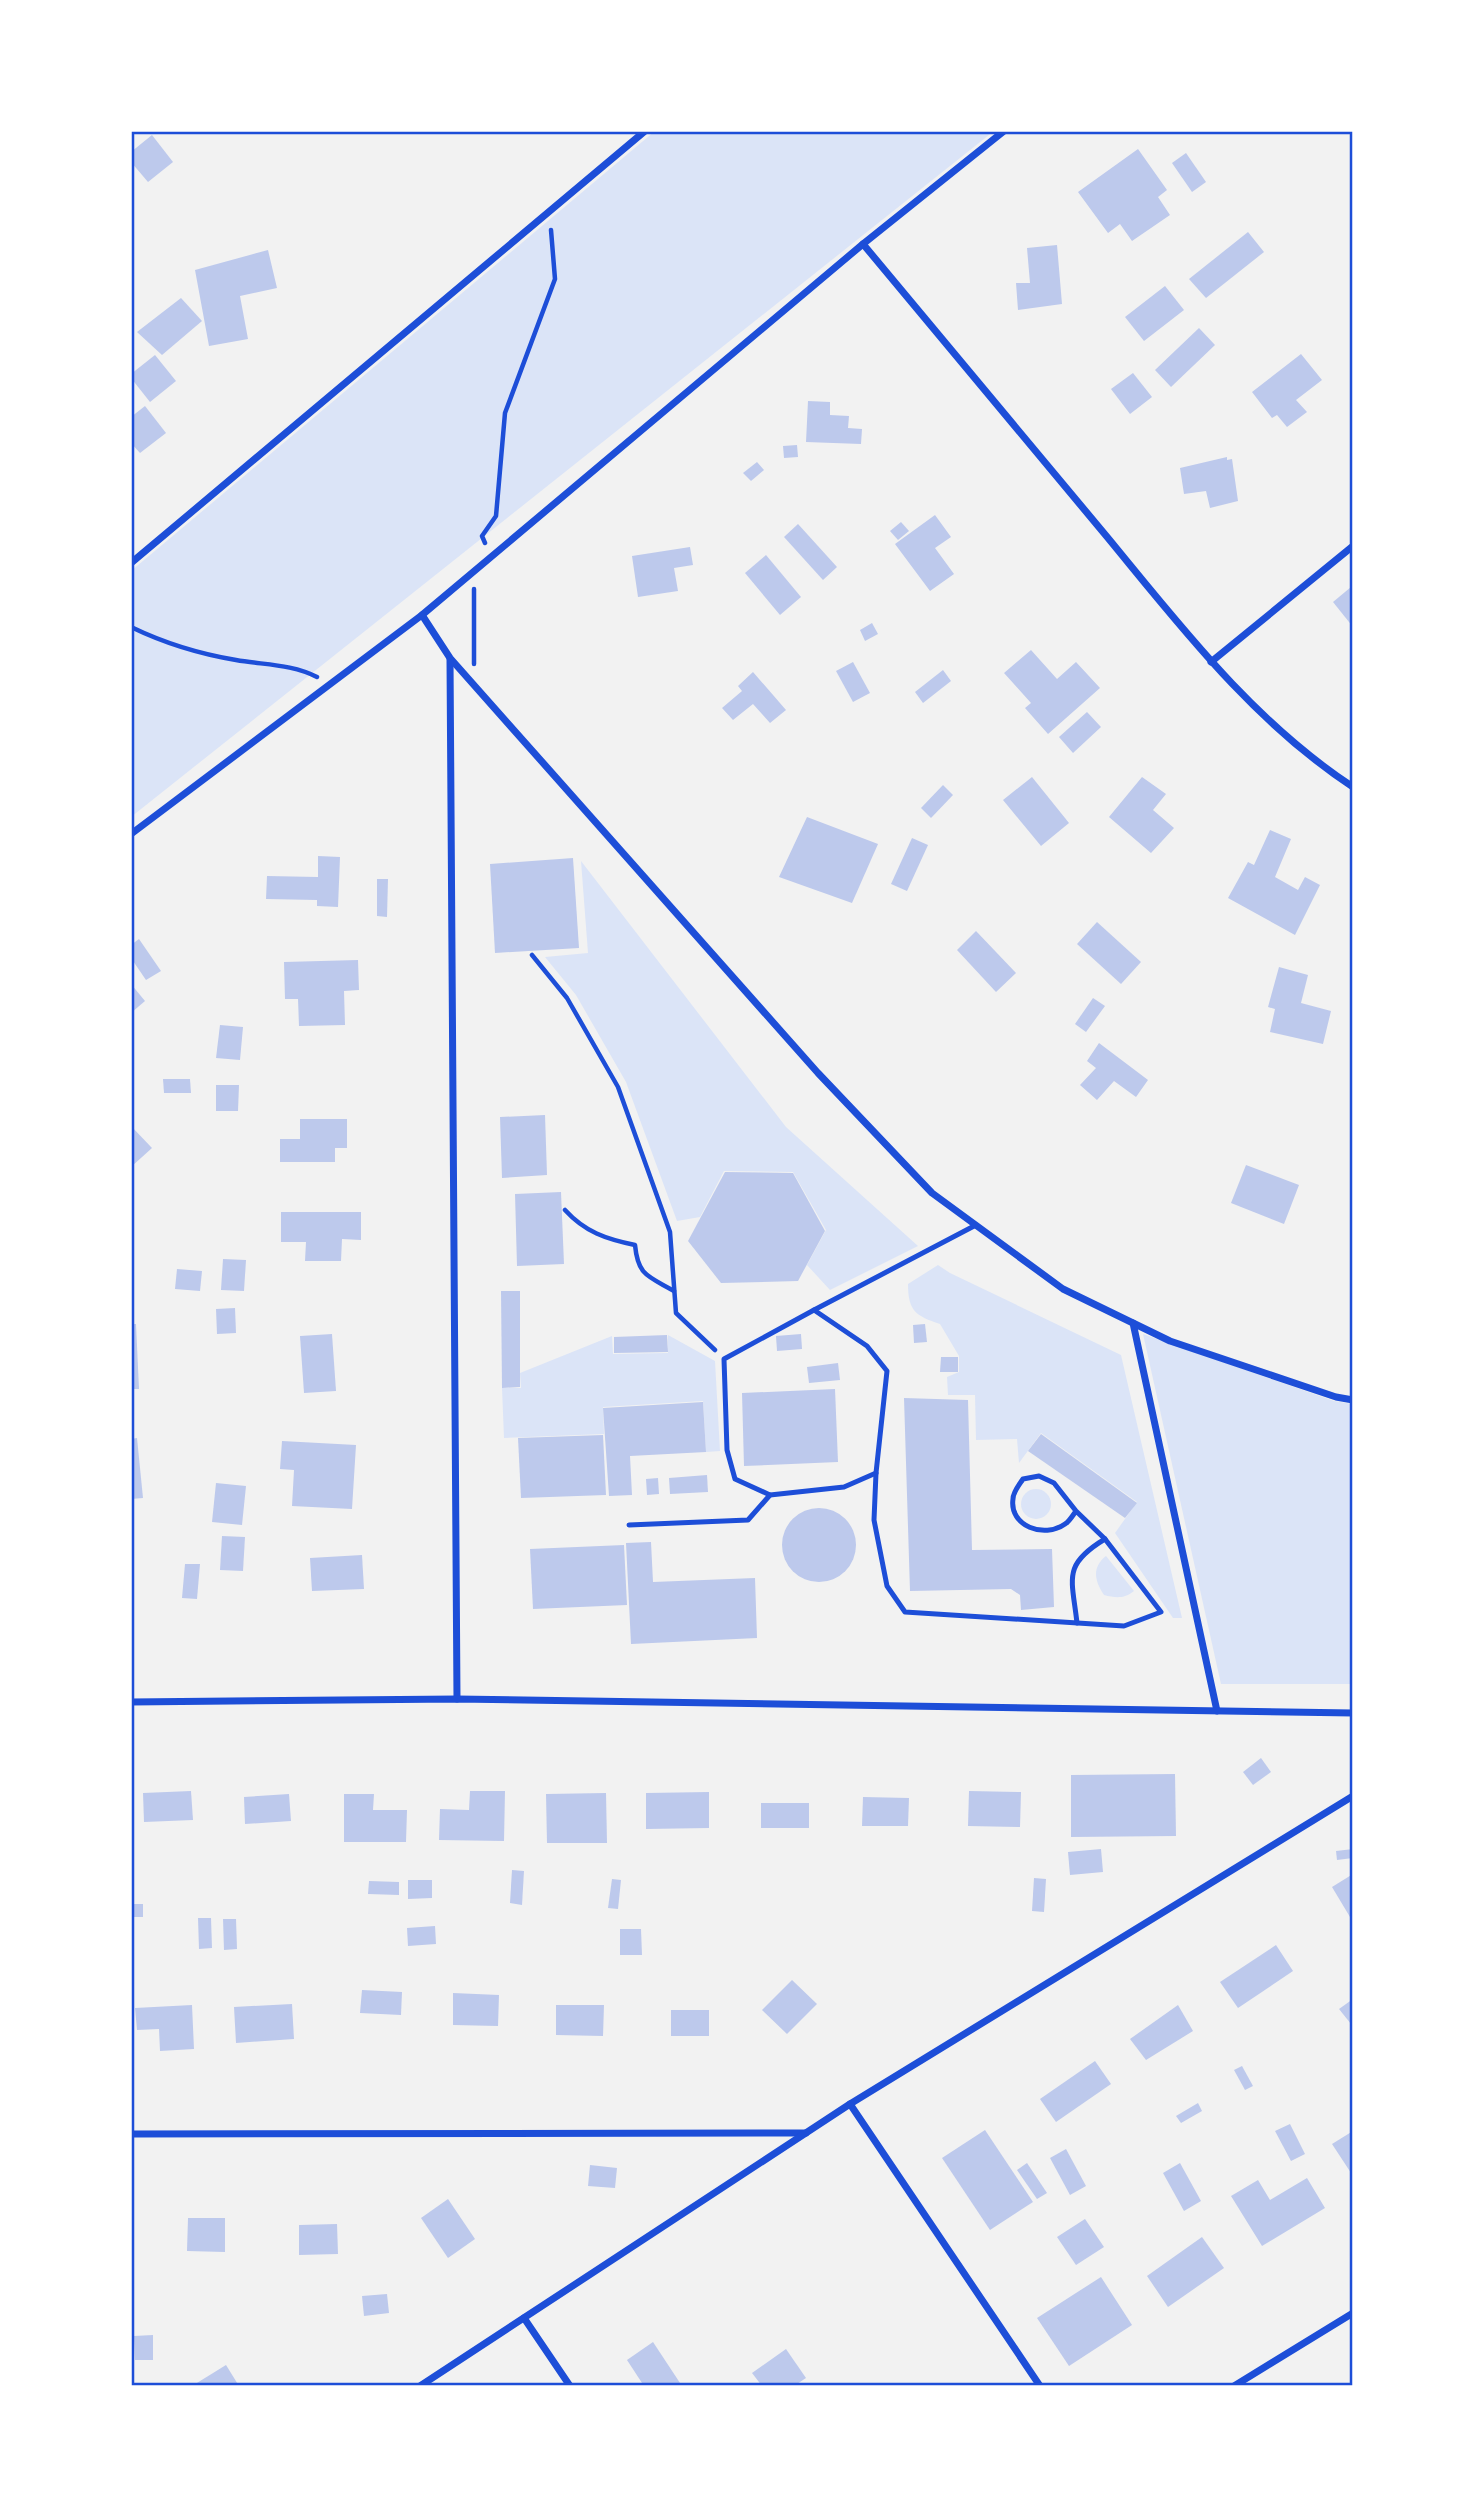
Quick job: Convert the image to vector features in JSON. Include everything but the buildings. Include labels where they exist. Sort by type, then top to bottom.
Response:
[{"type":"street","points":[[131,563],[645,131]]},
{"type":"street","points":[[131,834],[422,615],[863,244],[1004,131]]},
{"type":"street","points":[[863,244],[1211,662],[1275,726],[1328,771],[1353,787]]},
{"type":"street","points":[[1211,662],[1353,546]]},
{"type":"street","points":[[422,615],[450,658],[817,1073],[932,1193],[1063,1289],[1170,1341],[1336,1397],[1353,1400]]},
{"type":"street","points":[[450,658],[457,1699]]},
{"type":"street","points":[[1133,1323],[1217,1711]]},
{"type":"street","points":[[131,1702],[457,1699],[1353,1713]]},
{"type":"street","points":[[420,2386],[850,2104],[1353,1796]]},
{"type":"street","points":[[850,2104],[1040,2386]]},
{"type":"street","points":[[131,2134],[806,2133]]},
{"type":"street","points":[[1234,2386],[1353,2313]]},
{"type":"street","points":[[524,2318],[570,2386]]},
{"type":"lane","points":[[876,1473],[844,1487],[771,1495],[736,1479],[727,1450],[724,1359],[976,1225]]},
{"type":"lane","points":[[814,1310],[867,1346],[887,1371],[874,1520],[887,1586],[905,1612],[1124,1626],[1161,1612],[1105,1539],[1076,1511],[1054,1483],[1039,1476],[1023,1479],[1013,1496],[1013,1512],[1020,1522],[1037,1531],[1065,1525],[1076,1511]]},
{"type":"lane","points":[[629,1525],[748,1520],[771,1495]]},
{"type":"lane","points":[[1077,1623],[1072,1577],[1076,1561],[1086,1550],[1105,1539]]},
{"type":"path","points":[[492,556],[482,536],[496,516],[505,413],[555,279],[550,211]]},
{"type":"path","points":[[475,571],[475,686]]},
{"type":"path","points":[[131,626],[158,640],[221,657],[302,669],[330,685]]},
{"type":"path","points":[[532,955],[567,998],[618,1087],[670,1232],[676,1313],[724,1359]]},
{"type":"path","points":[[565,1210],[579,1225],[612,1240],[635,1245],[637,1265],[650,1278],[674,1291]]},
{"type":"shaded area","points":[[655,131],[994,131],[131,817],[131,571]]},
{"type":"shaded area","points":[[581,861],[786,1127],[918,1246],[830,1290],[807,1265],[826,1230],[793,1172],[724,1171],[700,1217],[677,1221],[626,1082],[576,995],[545,957],[588,953]]},
{"type":"shaded area","points":[[938,1265],[1121,1355],[1182,1618],[1173,1618],[1115,1533],[1137,1502],[1041,1433],[1019,1463],[1017,1439],[976,1440],[975,1395],[948,1395],[947,1377],[959,1372],[959,1356],[940,1324],[919,1315],[910,1301],[908,1284]]},
{"type":"shaded area","points":[[1143,1334],[1334,1401],[1353,1404],[1353,1684],[1221,1684]]},
{"type":"shaded area","points":[[668,1335],[715,1361],[720,1451],[706,1452],[703,1401],[603,1407],[604,1434],[504,1438],[502,1388],[521,1388],[520,1373],[612,1336],[613,1354],[668,1353]]},
{"type":"shaded area","points":[[1036,1489],[1047,1493],[1051,1504],[1047,1515],[1036,1519],[1025,1515],[1021,1504],[1025,1493]]},
{"type":"shaded area","points":[[1106,1556],[1134,1591],[1120,1597],[1104,1595],[1096,1574],[1098,1565]]}]
